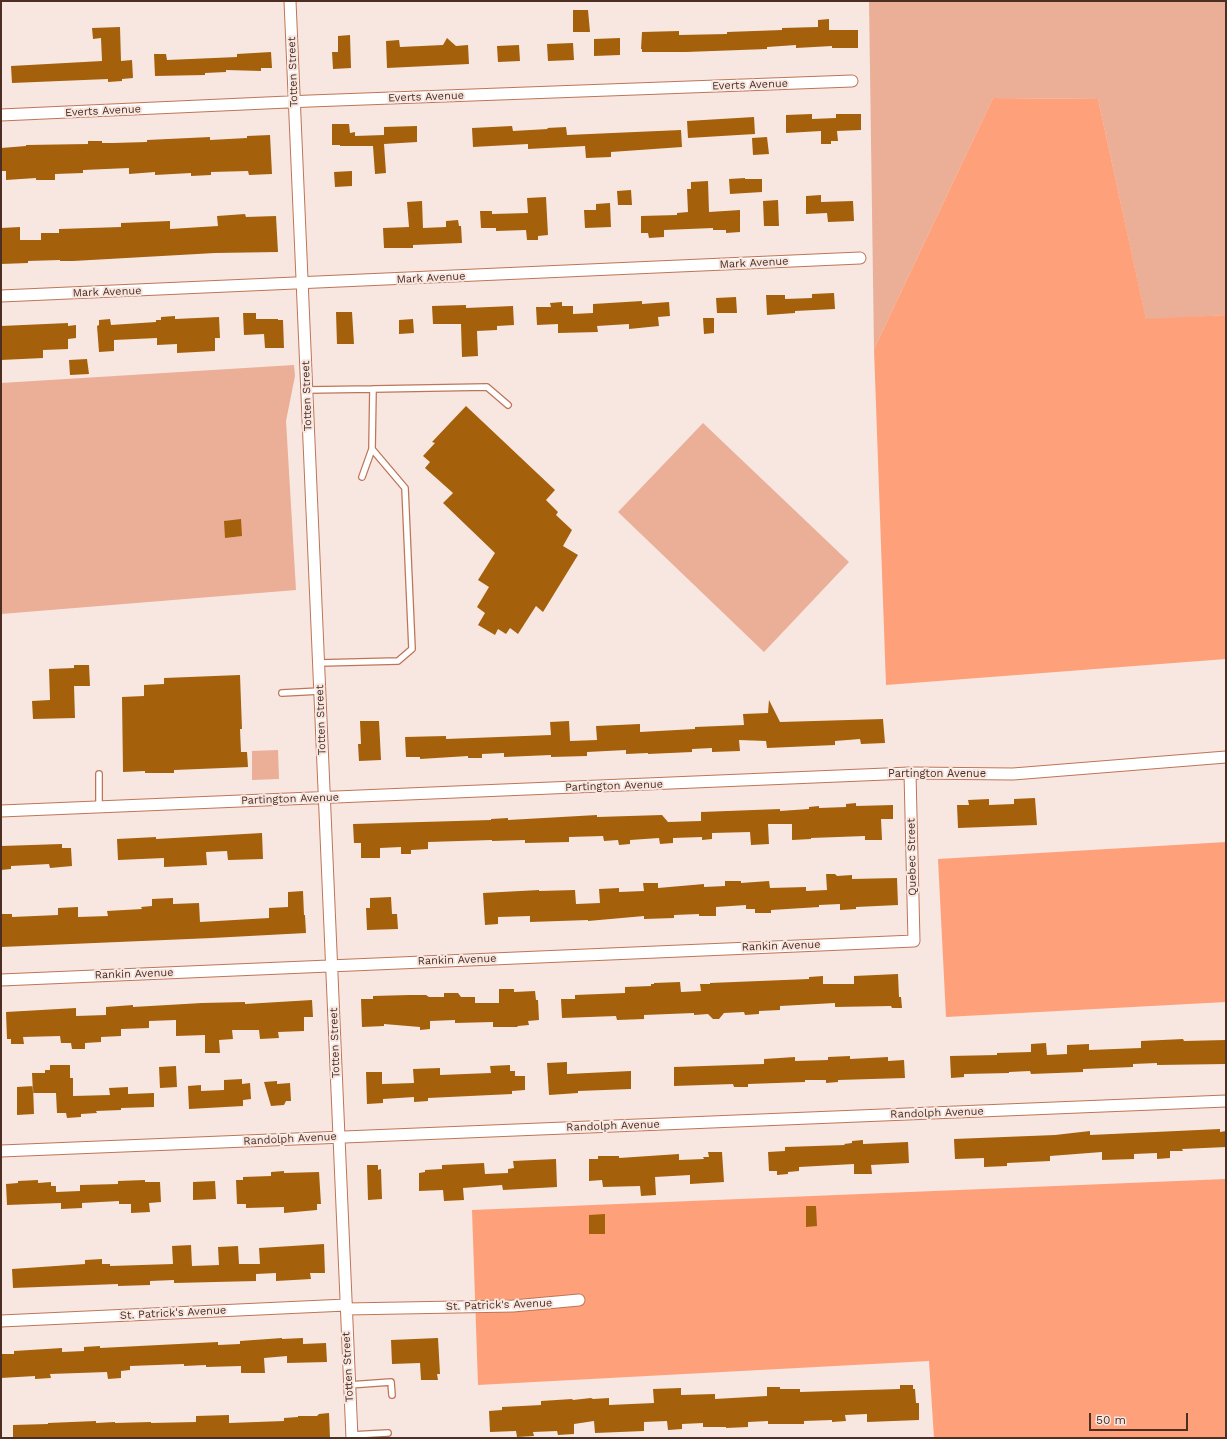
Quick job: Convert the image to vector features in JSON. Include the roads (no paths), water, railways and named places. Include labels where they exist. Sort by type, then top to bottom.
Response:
[{"type":"street","name":"Totten Street","points":[[290,1],[351,1436]]},
{"type":"street","name":"Everts Avenue","points":[[1,115],[294,102],[852,81]]},
{"type":"street","name":"Mark Avenue","points":[[1,296],[302,284],[860,258]]},
{"type":"street","name":"Partington Avenue","points":[[1,812],[910,773],[1013,774],[1226,757]]},
{"type":"street","name":"Quebec Street","points":[[910,773],[914,941]]},
{"type":"street","name":"Rankin Avenue","points":[[1,980],[914,941]]},
{"type":"street","name":"Randolph Avenue","points":[[1,1151],[1226,1101]]},
{"type":"street","name":"St. Patrick's Avenue","points":[[1,1321],[346,1307],[513,1306],[579,1300]]},
{"type":"lane","points":[[307,390],[487,387],[508,405]]},
{"type":"lane","points":[[362,477],[372,448],[373,389]]},
{"type":"lane","points":[[318,663],[398,661],[412,649],[406,488],[372,448]]},
{"type":"lane","points":[[282,693],[320,691]]},
{"type":"lane","points":[[99,774],[99,807]]},
{"type":"lane","points":[[349,1385],[391,1382],[392,1395]]},
{"type":"lane","points":[[351,1436],[388,1432]]}]
